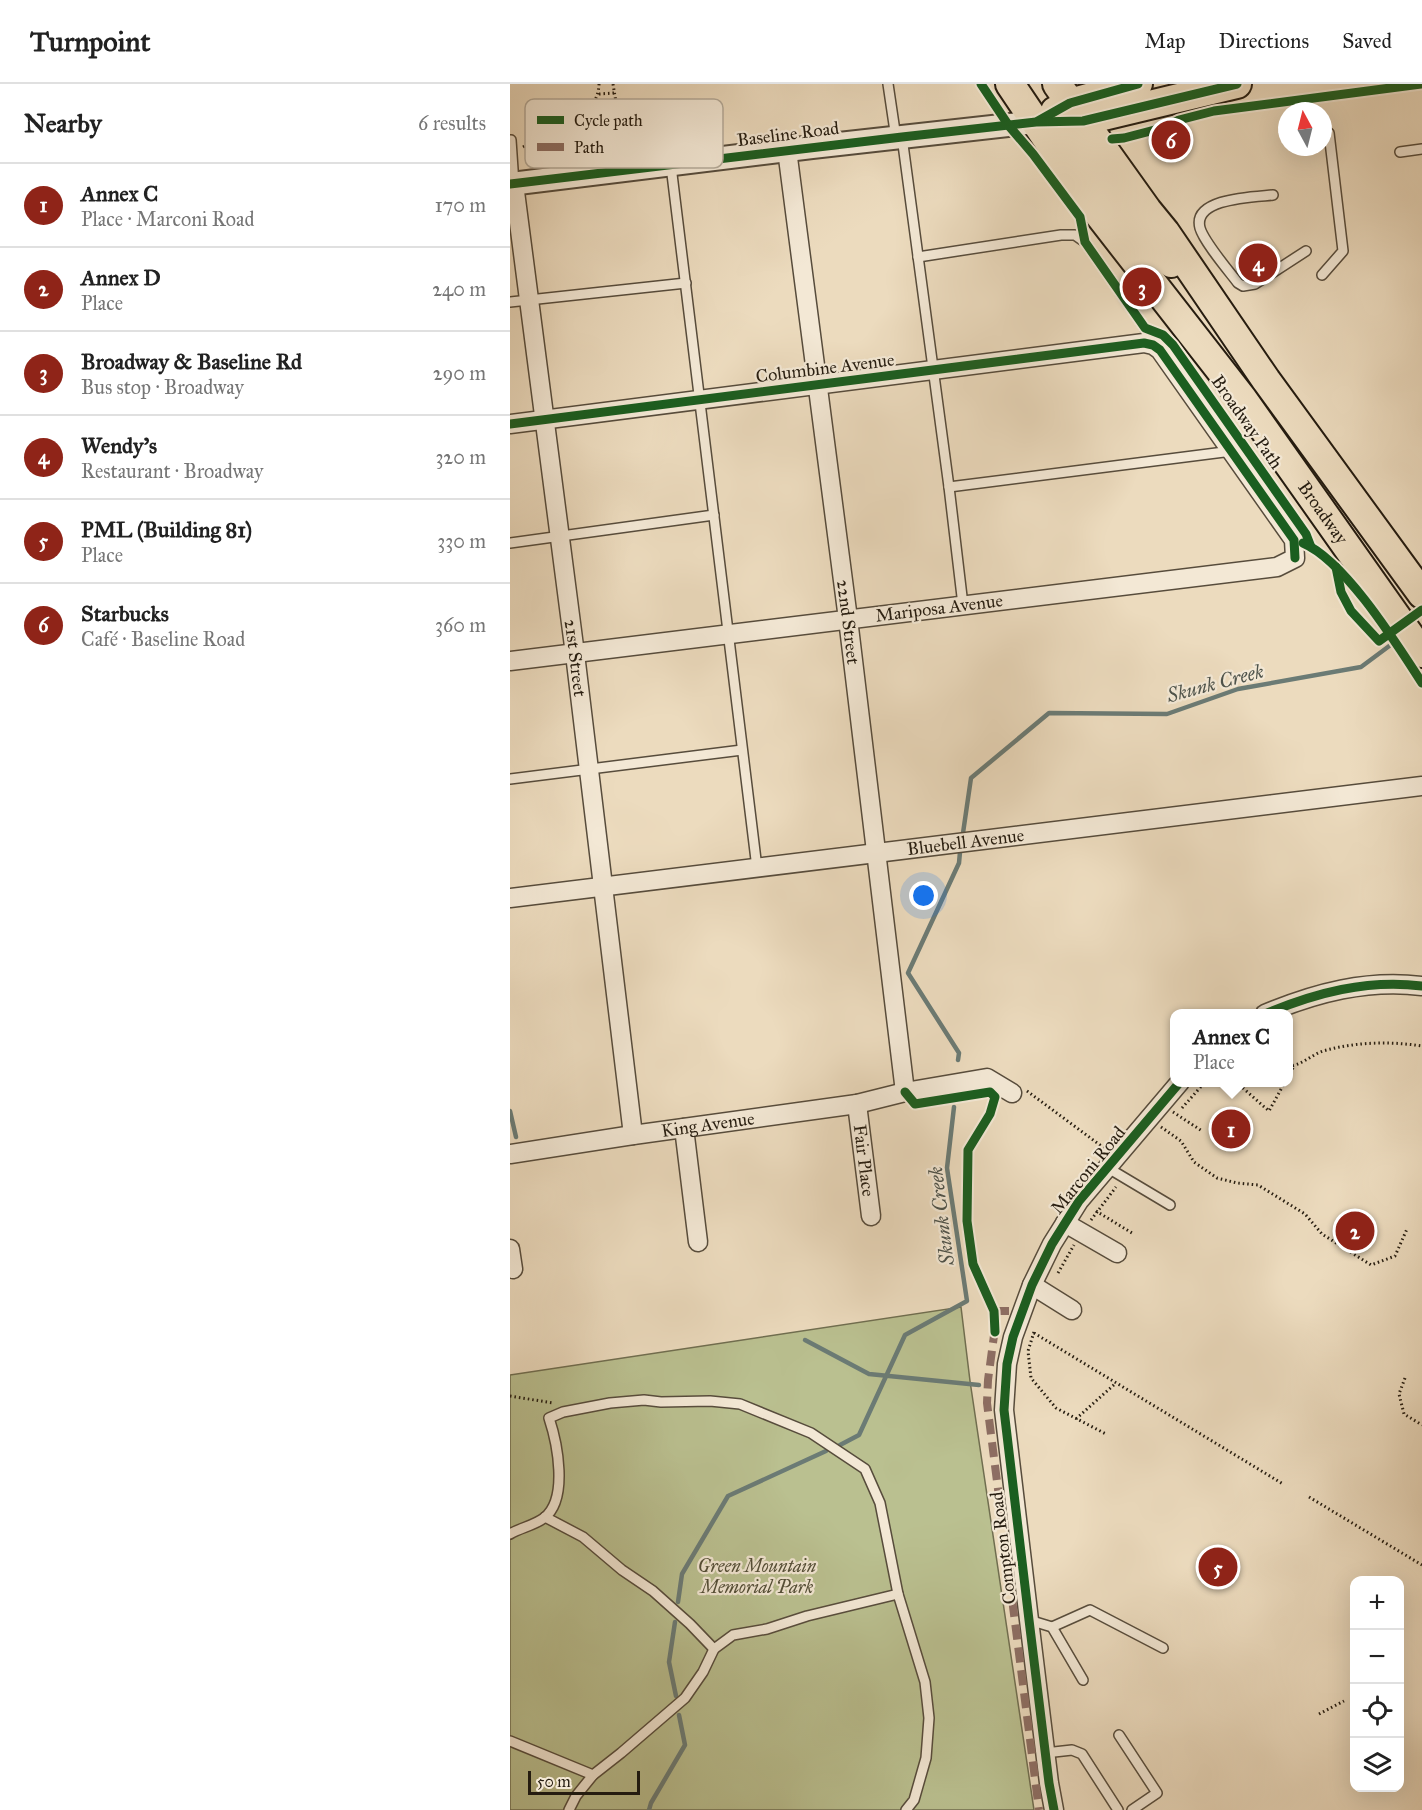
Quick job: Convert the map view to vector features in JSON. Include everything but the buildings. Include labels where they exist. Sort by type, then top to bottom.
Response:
[{"type":"main road","name":"Broadway","points":[[1010,84],[1090,203],[1242,398],[1417,646]]},
{"type":"main road","name":"Baseline Road","points":[[1035,122],[1070,103],[1138,84]]},
{"type":"main road","name":"Baseline Road","points":[[1070,103],[1237,84]]},
{"type":"main road","name":"Broadway","points":[[1070,103],[1165,232],[1198,282],[1422,594]]},
{"type":"main road","points":[[1035,122],[1058,132],[1072,143],[1136,231],[1168,261],[1198,282]]},
{"type":"street","name":"Baseline Road","points":[[723,159],[1035,122]]},
{"type":"street","name":"22nd Street","points":[[787,150],[819,385],[905,1092]]},
{"type":"street","name":"Baseline Road","points":[[512,184],[653,168]]},
{"type":"street","name":"21st Street","points":[[512,184],[519,301],[545,419],[633,1135]]},
{"type":"street","name":"Columbine Avenue","points":[[510,424],[1144,344]]},
{"type":"street","points":[[1144,344],[1153,345],[1160,350],[1232,451]]},
{"type":"street","name":"Mariposa Avenue","points":[[510,661],[1277,567],[1295,558],[1294,540],[1232,451]]},
{"type":"street","name":"Bluebell Avenue","points":[[510,898],[1422,786]]},
{"type":"street","points":[[1278,1009],[1331,990],[1374,985],[1422,986]]},
{"type":"street","name":"King Avenue","points":[[510,1154],[857,1104],[905,1092],[987,1078],[1016,1089]]},
{"type":"street","name":"Marconi Road","points":[[1039,1289],[1065,1223],[1079,1201],[1161,1121],[1178,1087]]},
{"type":"street","name":"Fair Place","points":[[857,1104],[871,1216]]},
{"type":"street","points":[[684,1128],[698,1242]]},
{"type":"street","points":[[1065,1223],[1117,1253]]},
{"type":"street","points":[[510,1249],[513,1269]]},
{"type":"street","points":[[1039,1289],[1072,1310]]},
{"type":"street","name":"Compton Road","points":[[1039,1289],[1007,1364],[1004,1410],[1045,1753],[1054,1810]]},
{"type":"lane","points":[[888,84],[918,257],[963,605]]},
{"type":"lane","points":[[511,140],[512,184]]},
{"type":"lane","points":[[1400,152],[1422,149]]},
{"type":"lane","points":[[1322,275],[1343,251],[1332,156]]},
{"type":"lane","points":[[671,168],[757,868]]},
{"type":"lane","points":[[1273,195],[1252,197],[1208,207],[1201,215],[1200,227],[1204,237],[1238,283],[1243,286],[1255,284],[1306,251]]},
{"type":"lane","points":[[918,257],[1061,235],[1075,235],[1085,242],[1145,328],[1147,334],[1144,344]]},
{"type":"lane","points":[[519,301],[686,283]]},
{"type":"lane","points":[[949,487],[1232,451]]},
{"type":"lane","points":[[510,543],[714,515]]},
{"type":"lane","points":[[510,779],[742,750]]},
{"type":"lane","points":[[1116,1167],[1170,1205]]},
{"type":"lane","points":[[510,1534],[545,1517],[554,1504],[559,1482],[556,1439],[549,1418],[563,1412],[644,1400],[740,1404],[811,1433],[865,1469],[880,1503],[898,1594],[925,1682],[929,1718],[926,1758],[914,1800],[906,1810]]},
{"type":"lane","points":[[545,1517],[583,1537],[622,1570],[653,1591],[714,1649]]},
{"type":"lane","points":[[569,1810],[576,1796],[593,1775],[685,1698],[714,1649],[733,1635],[767,1629],[807,1616],[898,1594]]},
{"type":"lane","points":[[1029,1620],[1052,1627],[1090,1610],[1163,1648]]},
{"type":"lane","points":[[1052,1627],[1083,1680]]},
{"type":"lane","points":[[1119,1735],[1157,1793],[1132,1810]]},
{"type":"lane","points":[[510,1741],[593,1775]]},
{"type":"lane","points":[[1045,1753],[1072,1750],[1082,1754],[1118,1810]]},
{"type":"path","points":[[596,99],[599,84]]},
{"type":"path","points":[[613,84],[615,99]]},
{"type":"path","points":[[1373,84],[1374,90]]},
{"type":"path","points":[[599,94],[614,93]]},
{"type":"path","points":[[517,150],[525,146]]},
{"type":"path","points":[[1294,1066],[1320,1052],[1353,1044],[1399,1042],[1422,1046]]},
{"type":"path","points":[[1161,1121],[1200,1087]]},
{"type":"path","points":[[1241,1087],[1269,1111],[1283,1087]]},
{"type":"path","points":[[1016,1089],[1116,1167],[1097,1212],[1039,1289]]},
{"type":"path","points":[[1161,1121],[1202,1131]]},
{"type":"path","points":[[1161,1121],[1181,1141],[1194,1162],[1217,1178],[1258,1185],[1305,1214],[1322,1234],[1371,1265],[1395,1256],[1407,1230]]},
{"type":"path","points":[[1079,1201],[1132,1233]]},
{"type":"path","points":[[1028,1319],[1034,1333],[1283,1485]]},
{"type":"path","points":[[1028,1319],[1034,1333],[1028,1351],[1031,1378],[1056,1408],[1106,1434]]},
{"type":"path","points":[[1406,1378],[1399,1394],[1404,1414],[1422,1425]]},
{"type":"path","points":[[1076,1419],[1116,1383]]},
{"type":"path","points":[[510,1396],[553,1403],[563,1412]]},
{"type":"path","points":[[1309,1497],[1422,1565]]},
{"type":"path","points":[[1319,1714],[1344,1701]]},
{"type":"green space","name":"Green Mountain Memorial Park","points":[[961,1307],[1034,1810],[510,1810],[510,1375]]},
{"type":"waterway","name":"Skunk Creek","points":[[963,833],[971,778],[1049,713],[1167,714],[1238,689],[1361,667],[1400,638]]},
{"type":"waterway","name":"Skunk Creek","points":[[958,1060],[959,1053],[908,973],[959,863],[960,852]]},
{"type":"waterway","name":"Skunk Creek","points":[[840,1445],[859,1435],[905,1335],[967,1301],[947,1168],[954,1107]]},
{"type":"waterway","points":[[510,1111],[516,1137]]},
{"type":"waterway","name":"Skunk Creek","points":[[805,1340],[869,1374],[979,1385]]},
{"type":"waterway","name":"Skunk Creek","points":[[678,1602],[682,1574],[728,1496],[826,1451]]},
{"type":"waterway","name":"Skunk Creek","points":[[675,1622],[669,1662],[676,1696]]},
{"type":"waterway","name":"Skunk Creek","points":[[649,1810],[685,1745],[679,1715]]},
{"type":"marked path","points":[[994,1311],[1013,1311],[1020,1315]]},
{"type":"marked path","points":[[995,1328],[987,1403],[1039,1810]]},
{"type":"cycle path","name":"Broadway Path","points":[[981,84],[1009,126],[1080,217],[1085,242],[1145,328],[1163,335],[1173,345],[1306,534],[1311,547]]},
{"type":"cycle path","points":[[1038,121],[1070,103],[1138,84]]},
{"type":"cycle path","points":[[723,158],[1036,122],[1083,121],[1237,84]]},
{"type":"cycle path","points":[[1112,139],[1166,127],[1179,120],[1214,111],[1421,84]]},
{"type":"cycle path","points":[[510,184],[643,168]]},
{"type":"cycle path","points":[[510,424],[1144,343],[1160,350],[1294,540],[1295,558]]},
{"type":"cycle path","points":[[1303,543],[1336,567],[1352,585],[1384,626],[1422,683]]},
{"type":"cycle path","points":[[1336,567],[1341,592],[1351,611],[1379,641],[1422,610]]},
{"type":"cycle path","points":[[1279,1009],[1322,994],[1361,986],[1381,984],[1422,986]]},
{"type":"cycle path","points":[[1054,1810],[1004,1410],[1007,1364],[1013,1337],[1032,1285],[1052,1244],[1079,1201],[1176,1087]]},
{"type":"cycle path","points":[[905,1092],[915,1104],[990,1092],[995,1097],[990,1114],[968,1150],[967,1221],[973,1264],[994,1311],[995,1332]]},
{"type":"place","name":"Starbucks","points":[[1171,140]]},
{"type":"place","name":"Wendy's","points":[[1258,263]]},
{"type":"place","name":"Broadway & Baseline Rd","points":[[1142,287]]},
{"type":"place","name":"Annex C","points":[[1231,1129]]},
{"type":"place","name":"Annex D","points":[[1355,1231]]},
{"type":"place","name":"PML (Building 81)","points":[[1218,1567]]}]
